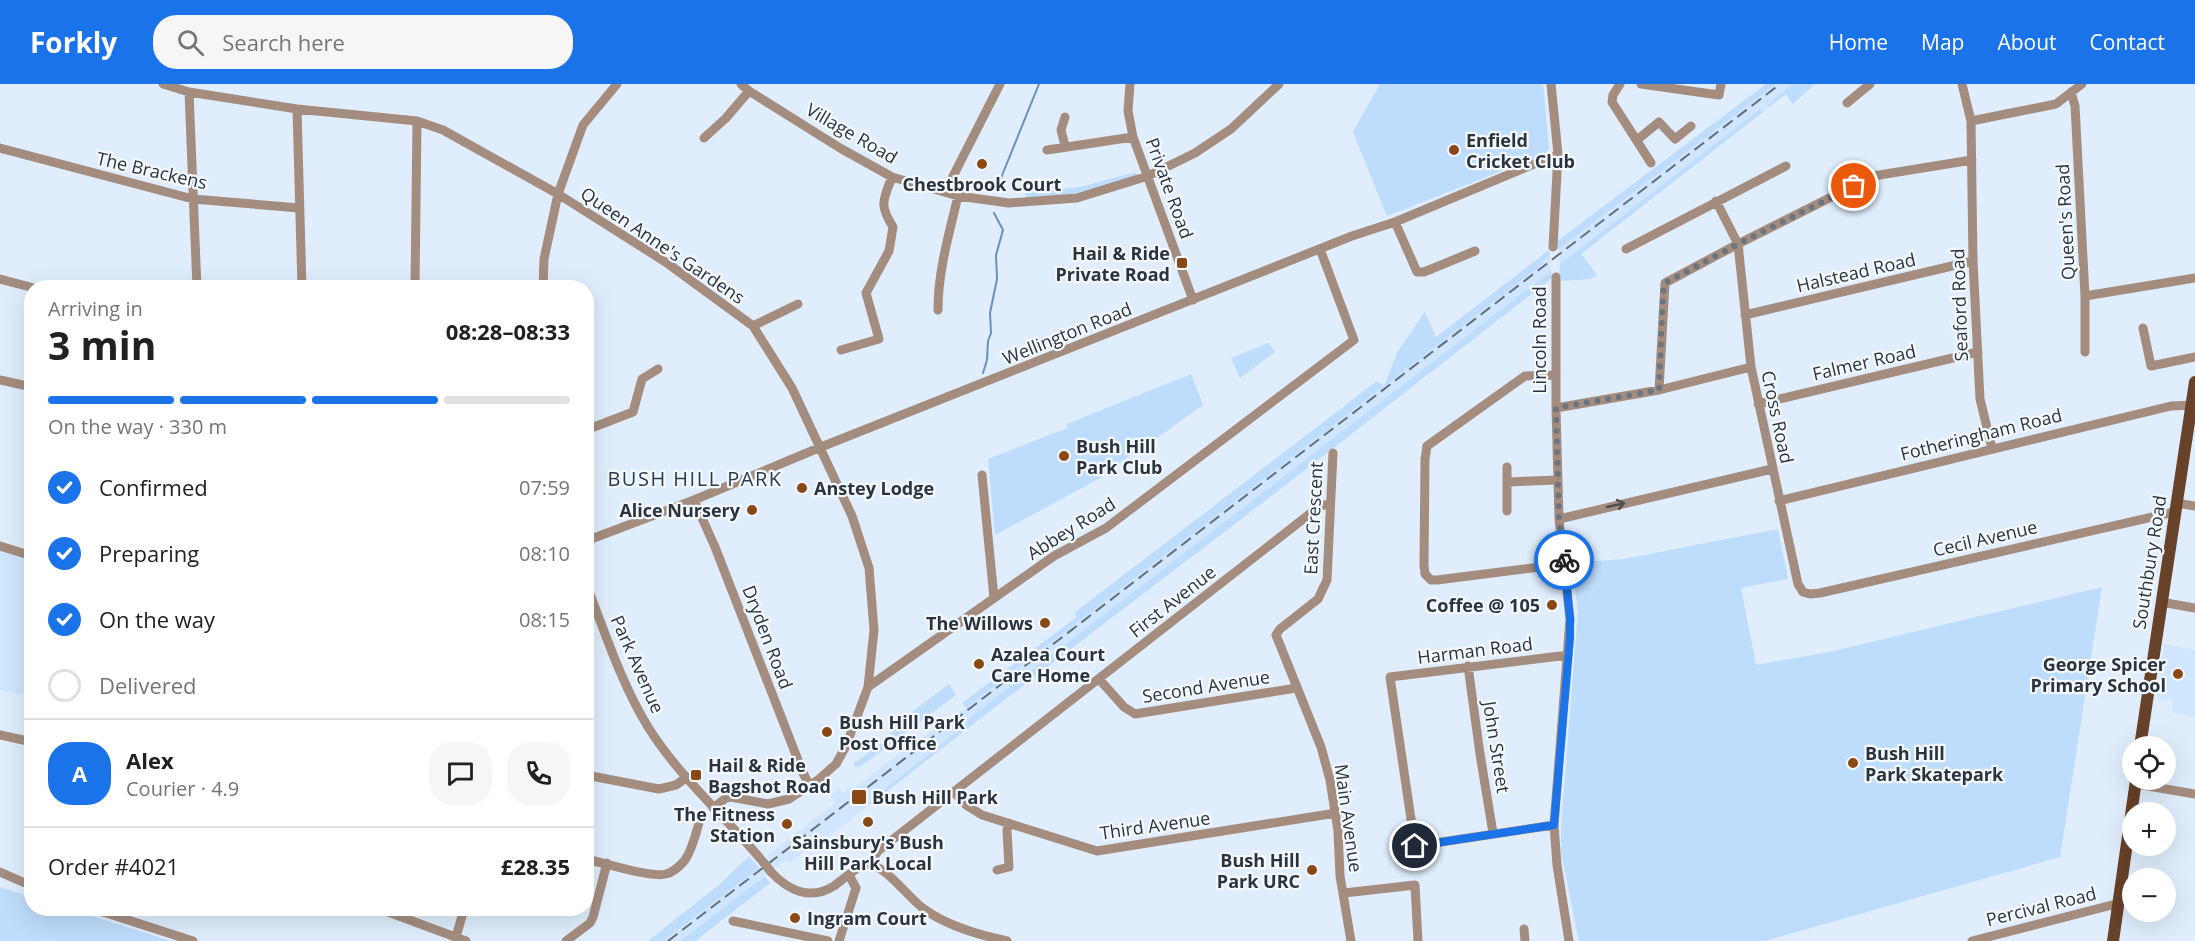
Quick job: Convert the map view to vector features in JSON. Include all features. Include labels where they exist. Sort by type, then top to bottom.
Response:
[{"type":"main road","name":"Southbury Road","points":[[2142,736],[2189,405],[2195,382]]},
{"type":"main road","points":[[2113,941],[2135,790]]},
{"type":"street","name":"Queen Anne's Gardens","points":[[163,84],[189,92],[297,109],[417,121],[443,130],[558,194],[667,263],[753,327],[792,388],[852,516],[869,568],[874,630],[868,687],[846,746],[836,764],[810,786],[789,799],[768,804],[731,797],[713,808]]},
{"type":"street","points":[[543,280],[544,259],[558,194],[583,125],[617,84]]},
{"type":"street","name":"Village Road","points":[[741,84],[892,177],[958,196],[1009,203],[1077,198],[1148,176],[1195,153],[1231,129],[1279,84]]},
{"type":"street","points":[[945,192],[1000,84]]},
{"type":"street","name":"Private Road","points":[[1130,84],[1128,111],[1133,137],[1194,300]]},
{"type":"street","points":[[1551,84],[1558,154],[1553,246]]},
{"type":"street","points":[[1620,84],[1613,95],[1612,102],[1651,163]]},
{"type":"street","points":[[1641,84],[1719,95],[1721,84]]},
{"type":"street","points":[[1847,103],[1870,84]]},
{"type":"street","name":"Seaford Road","points":[[1962,84],[1971,121],[1973,261],[1980,399],[1992,448]]},
{"type":"street","points":[[1971,121],[2042,107],[2060,101],[2082,84]]},
{"type":"street","points":[[704,138],[726,118],[749,91]]},
{"type":"street","points":[[189,92],[197,280]]},
{"type":"street","name":"Queen's Road","points":[[2071,92],[2075,106],[2085,296],[2085,352]]},
{"type":"street","points":[[297,109],[302,280]]},
{"type":"street","points":[[1065,117],[1061,130],[1065,146]]},
{"type":"street","points":[[416,280],[417,121]]},
{"type":"street","points":[[1637,140],[1659,122],[1675,139],[1691,126]]},
{"type":"street","points":[[1047,150],[1133,137]]},
{"type":"street","name":"The Brackens","points":[[0,148],[193,199],[299,208]]},
{"type":"street","name":"Wellington Road","points":[[594,538],[1320,249],[1395,222],[1558,154]]},
{"type":"street","points":[[1659,390],[1665,283],[1874,176],[1972,160]]},
{"type":"street","points":[[1626,249],[1786,166]]},
{"type":"street","points":[[842,350],[879,339],[866,292],[889,251],[893,227],[884,212],[883,201],[892,177]]},
{"type":"street","points":[[938,310],[938,287],[958,196]]},
{"type":"street","points":[[1716,201],[1738,244]]},
{"type":"street","points":[[1395,222],[1417,272],[1424,272],[1475,251]]},
{"type":"street","name":"Cross Road","points":[[1738,244],[1751,367],[1798,584],[1803,592]]},
{"type":"street","name":"Abbey Road","points":[[868,687],[1054,556],[1106,528],[1354,340],[1320,249]]},
{"type":"street","name":"Halstead Road","points":[[1745,315],[1973,261]]},
{"type":"street","name":"Lincoln Road","points":[[1556,278],[1559,519],[1570,619],[1554,825],[1558,873],[1569,941]]},
{"type":"street","points":[[2085,296],[2195,278]]},
{"type":"street","points":[[0,279],[24,285]]},
{"type":"street","points":[[753,327],[798,304]]},
{"type":"street","points":[[2143,328],[2151,366],[2195,357]]},
{"type":"street","name":"Falmer Road","points":[[1758,404],[1978,352]]},
{"type":"street","points":[[1556,408],[1659,390],[1751,367]]},
{"type":"street","points":[[594,427],[633,412],[642,379],[658,369]]},
{"type":"street","points":[[1556,375],[1525,376],[1427,446],[1424,565],[1425,574],[1431,580],[1437,580],[1564,564]]},
{"type":"street","points":[[0,380],[24,385]]},
{"type":"street","name":"Fotheringham Road","points":[[1779,501],[1992,448],[2189,405]]},
{"type":"street","name":"East Crescent","points":[[1276,635],[1280,629],[1318,599],[1323,591],[1329,568],[1333,453]]},
{"type":"street","points":[[1507,467],[1507,511]]},
{"type":"street","points":[[1559,519],[1772,469]]},
{"type":"street","points":[[980,479],[994,598]]},
{"type":"street","points":[[1507,482],[1558,480]]},
{"type":"street","name":"Dryden Road","points":[[694,500],[810,786]]},
{"type":"street","name":"First Avenue","points":[[713,808],[771,872],[791,890],[805,893],[828,889],[861,866],[870,864],[878,851],[1316,509],[1330,505]]},
{"type":"street","points":[[2175,507],[2195,506]]},
{"type":"street","name":"Cecil Avenue","points":[[1803,592],[1820,593],[2175,507]]},
{"type":"street","points":[[0,546],[24,553]]},
{"type":"street","points":[[2161,602],[2195,608]]},
{"type":"street","name":"Park Avenue","points":[[594,604],[633,699],[649,728],[713,808]]},
{"type":"street","name":"Main Avenue","points":[[1276,635],[1321,747],[1336,813],[1340,876],[1351,940]]},
{"type":"street","name":"Harman Road","points":[[1493,833],[1415,846],[1390,677],[1568,655]]},
{"type":"street","name":"John Street","points":[[1468,666],[1493,833]]},
{"type":"street","name":"Second Avenue","points":[[1099,679],[1124,707],[1135,714],[1296,688]]},
{"type":"street","points":[[0,735],[24,740]]},
{"type":"street","points":[[594,777],[660,789],[676,785],[687,777]]},
{"type":"street","points":[[2175,790],[2195,794]]},
{"type":"street","name":"Third Avenue","points":[[955,793],[974,811],[1097,851],[1336,813]]},
{"type":"street","points":[[594,861],[646,873],[667,873],[676,869],[685,860],[700,819]]},
{"type":"street","points":[[997,870],[1009,867],[1007,830],[1009,823]]},
{"type":"street","points":[[1493,833],[1554,825]]},
{"type":"street","points":[[594,913],[607,863]]},
{"type":"street","points":[[870,864],[884,871],[925,910],[969,931],[1007,941]]},
{"type":"street","points":[[0,872],[24,882]]},
{"type":"street","points":[[839,941],[856,888],[849,875]]},
{"type":"street","points":[[1344,893],[1415,885],[1418,941]]},
{"type":"street","name":"Percival Road","points":[[1972,941],[2112,905],[2118,906]]},
{"type":"street","points":[[116,916],[193,941]]},
{"type":"street","points":[[399,916],[461,939],[463,916]]},
{"type":"street","points":[[566,941],[590,923],[593,916]]},
{"type":"street","points":[[733,921],[828,941]]},
{"type":"street","points":[[1524,929],[1525,941]]},
{"type":"street","points":[[1341,941],[1351,940]]},
{"type":"shaded area","name":"Enfield Cricket Club","points":[[1380,84],[1543,84],[1549,149],[1545,154],[1387,216],[1353,132]]},
{"type":"shaded area","points":[[1766,84],[1776,84],[1556,250],[1556,242]]},
{"type":"shaded area","points":[[1776,84],[1792,84],[1768,104],[1769,107],[1763,112],[1760,109],[1560,264],[1559,249]]},
{"type":"shaded area","points":[[1792,84],[1815,84],[1793,104],[1786,94],[1769,107],[1767,105]]},
{"type":"shaded area","points":[[1760,109],[1763,112],[1581,254],[1597,275],[1591,279],[1562,281],[1559,274],[1560,264]]},
{"type":"shaded area","points":[[1136,172],[1138,178],[1081,193],[1026,198],[1025,193],[1080,187]]},
{"type":"shaded area","points":[[1549,250],[1550,255],[1542,261],[1543,264],[966,708],[962,703],[1077,617],[1074,613],[1377,381],[1384,386],[1397,353],[1425,312],[1436,337]]},
{"type":"shaded area","points":[[1550,255],[1551,271],[972,716],[969,723],[867,802],[869,805],[829,836],[824,836],[789,863],[786,860],[776,867],[680,941],[663,941],[770,859],[768,855],[835,803],[830,795],[839,788],[843,793],[852,786],[854,788],[897,755],[966,708],[1543,264],[1541,261]]},
{"type":"shaded area","points":[[1551,271],[1552,278],[1372,418],[1368,415],[1371,419],[880,797],[869,805],[867,803],[968,723],[967,721],[972,716]]},
{"type":"shaded area","points":[[1268,343],[1275,352],[1240,378],[1231,358]]},
{"type":"shaded area","name":"Bush Hill Park Club","points":[[1191,374],[1203,405],[1150,443],[1148,442],[1112,469],[1113,471],[995,535],[988,459],[1067,428],[1067,424]]},
{"type":"shaded area","points":[[1778,529],[1788,579],[1741,588],[1756,665],[1829,652],[2102,587],[2060,857],[1765,941],[1579,941],[1561,852],[1561,826],[1578,612],[1571,563],[1624,559]]},
{"type":"shaded area","points":[[0,551],[24,559],[24,695],[0,690]]},
{"type":"shaded area","name":"George Spicer Primary School","points":[[2164,644],[2195,650],[2195,717],[2172,712],[2173,701],[2157,698]]},
{"type":"shaded area","points":[[949,684],[956,695],[861,766],[855,767],[853,764],[886,740],[900,721]]},
{"type":"shaded area","points":[[749,856],[759,868],[663,941],[648,941],[720,884]]},
{"type":"shaded area","points":[[765,876],[770,883],[695,941],[680,941]]},
{"type":"shaded area","points":[[0,887],[24,895],[24,916],[91,916],[171,941],[0,941]]},
{"type":"waterway","points":[[1000,188],[1001,178],[1039,84]]},
{"type":"waterway","points":[[983,373],[987,360],[991,333],[990,313],[997,279],[996,255],[1003,230],[994,213]]},
{"type":"railway","points":[[668,941],[1780,84]]},
{"type":"way so far","points":[[1564,560],[1559,519],[1556,408],[1659,390],[1665,283],[1854,186]]},
{"type":"place","name":"Enfield Cricket Club","points":[[1454,150]]},
{"type":"place","name":"Chestbrook Court","points":[[982,164]]},
{"type":"place","name":"Hail & Ride Private Road","points":[[1182,263]]},
{"type":"place","name":"Bush Hill Park Club","points":[[1064,456]]},
{"type":"place","name":"Anstey Lodge","points":[[802,488]]},
{"type":"place","name":"Alice Nursery","points":[[752,510]]},
{"type":"place","name":"Coffee @ 105","points":[[1552,605]]},
{"type":"place","name":"The Willows","points":[[1045,623]]},
{"type":"place","name":"Azalea Court Care Home","points":[[979,664]]},
{"type":"place","name":"George Spicer Primary School","points":[[2178,674]]},
{"type":"place","name":"Bush Hill Park Post Office","points":[[827,732]]},
{"type":"place","name":"Bush Hill Park Skatepark","points":[[1853,763]]},
{"type":"place","name":"Hail & Ride Bagshot Road","points":[[696,775]]},
{"type":"place","name":"Bush Hill Park","points":[[859,797]]},
{"type":"place","name":"Sainsbury's Bush Hill Park Local","points":[[868,822]]},
{"type":"place","name":"The Fitness Station","points":[[787,824]]},
{"type":"place","name":"Bush Hill Park URC","points":[[1312,870]]},
{"type":"place","name":"Ingram Court","points":[[795,918]]},
{"type":"district","name":"BUSH HILL PARK","points":[[695,478]]},
{"type":"route","points":[[1415,846],[1554,825],[1570,638],[1564,560]]}]
